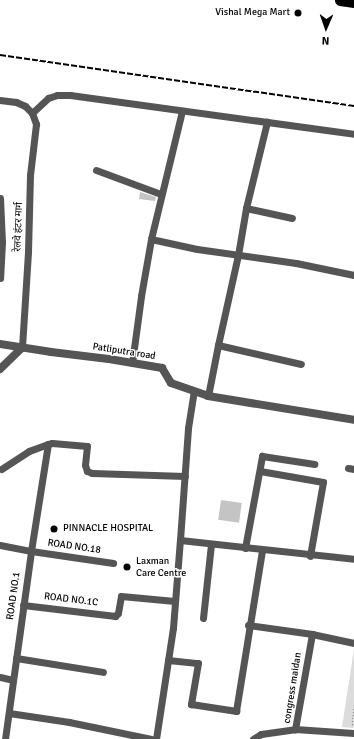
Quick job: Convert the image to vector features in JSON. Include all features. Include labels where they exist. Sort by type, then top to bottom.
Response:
[{"type":"highway","points":[[340,0],[354,2]]},
{"type":"street","points":[[0,100],[16,102],[25,106],[32,113],[48,98],[57,95],[70,95],[354,134]]},
{"type":"street","points":[[132,363],[141,296],[151,239],[182,111]]},
{"type":"street","name":"रेलवे हंटर मार्ग","points":[[22,348],[28,252],[30,175],[36,124],[32,113]]},
{"type":"street","points":[[208,396],[238,255],[246,208],[267,122]]},
{"type":"street","points":[[96,170],[161,194]]},
{"type":"street","points":[[0,198],[0,278]]},
{"type":"street","points":[[246,208],[292,218]]},
{"type":"street","points":[[151,239],[197,250],[296,263],[354,275]]},
{"type":"street","name":"Patliputra road","points":[[0,344],[162,368],[171,383],[208,396],[354,420]]},
{"type":"street","points":[[218,344],[301,364]]},
{"type":"street","points":[[0,369],[22,348]]},
{"type":"street","points":[[156,739],[175,601],[188,428],[194,391]]},
{"type":"street","points":[[0,468],[29,450],[48,444],[86,446],[85,465],[87,471],[92,473],[185,476]]},
{"type":"street","name":"ROAD NO.1","points":[[5,739],[23,605],[48,444]]},
{"type":"street","points":[[245,548],[262,456],[314,464]]},
{"type":"street","points":[[260,471],[323,482],[310,556]]},
{"type":"street","points":[[180,540],[354,560]]},
{"type":"street","points":[[203,618],[211,544]]},
{"type":"street","points":[[0,545],[31,551]]},
{"type":"street","points":[[168,660],[198,663],[190,704],[236,711],[248,625],[262,550]]},
{"type":"street","name":"ROAD NO.18","points":[[31,551],[114,563]]},
{"type":"street","name":"ROAD NO.1C","points":[[23,605],[116,616],[118,613],[121,596],[175,601]]},
{"type":"street","points":[[248,625],[312,634],[354,643]]},
{"type":"street","name":"congress maidan","points":[[312,634],[295,729],[354,733]]},
{"type":"street","points":[[16,658],[103,672]]},
{"type":"street","points":[[0,677],[13,680]]},
{"type":"street","points":[[9,713],[69,722],[150,739]]},
{"type":"street","points":[[253,739],[261,734],[295,729]]},
{"type":"street","points":[[285,739],[287,731]]},
{"type":"path","points":[[354,706],[352,724],[354,724]]},
{"type":"shaded area","points":[[354,649],[354,728],[342,727]]},
{"type":"building","points":[[140,192],[156,197],[155,201],[139,199]]},
{"type":"building","points":[[221,500],[242,503],[239,523],[218,520]]},
{"type":"railway","points":[[0,55],[354,106]]},
{"type":"place","name":"Vishal Mega Mart","points":[[298,13]]},
{"type":"place","name":"PINNACLE HOSPITAL","points":[[54,529]]},
{"type":"place","name":"Laxman Care Centre","points":[[127,567]]}]
